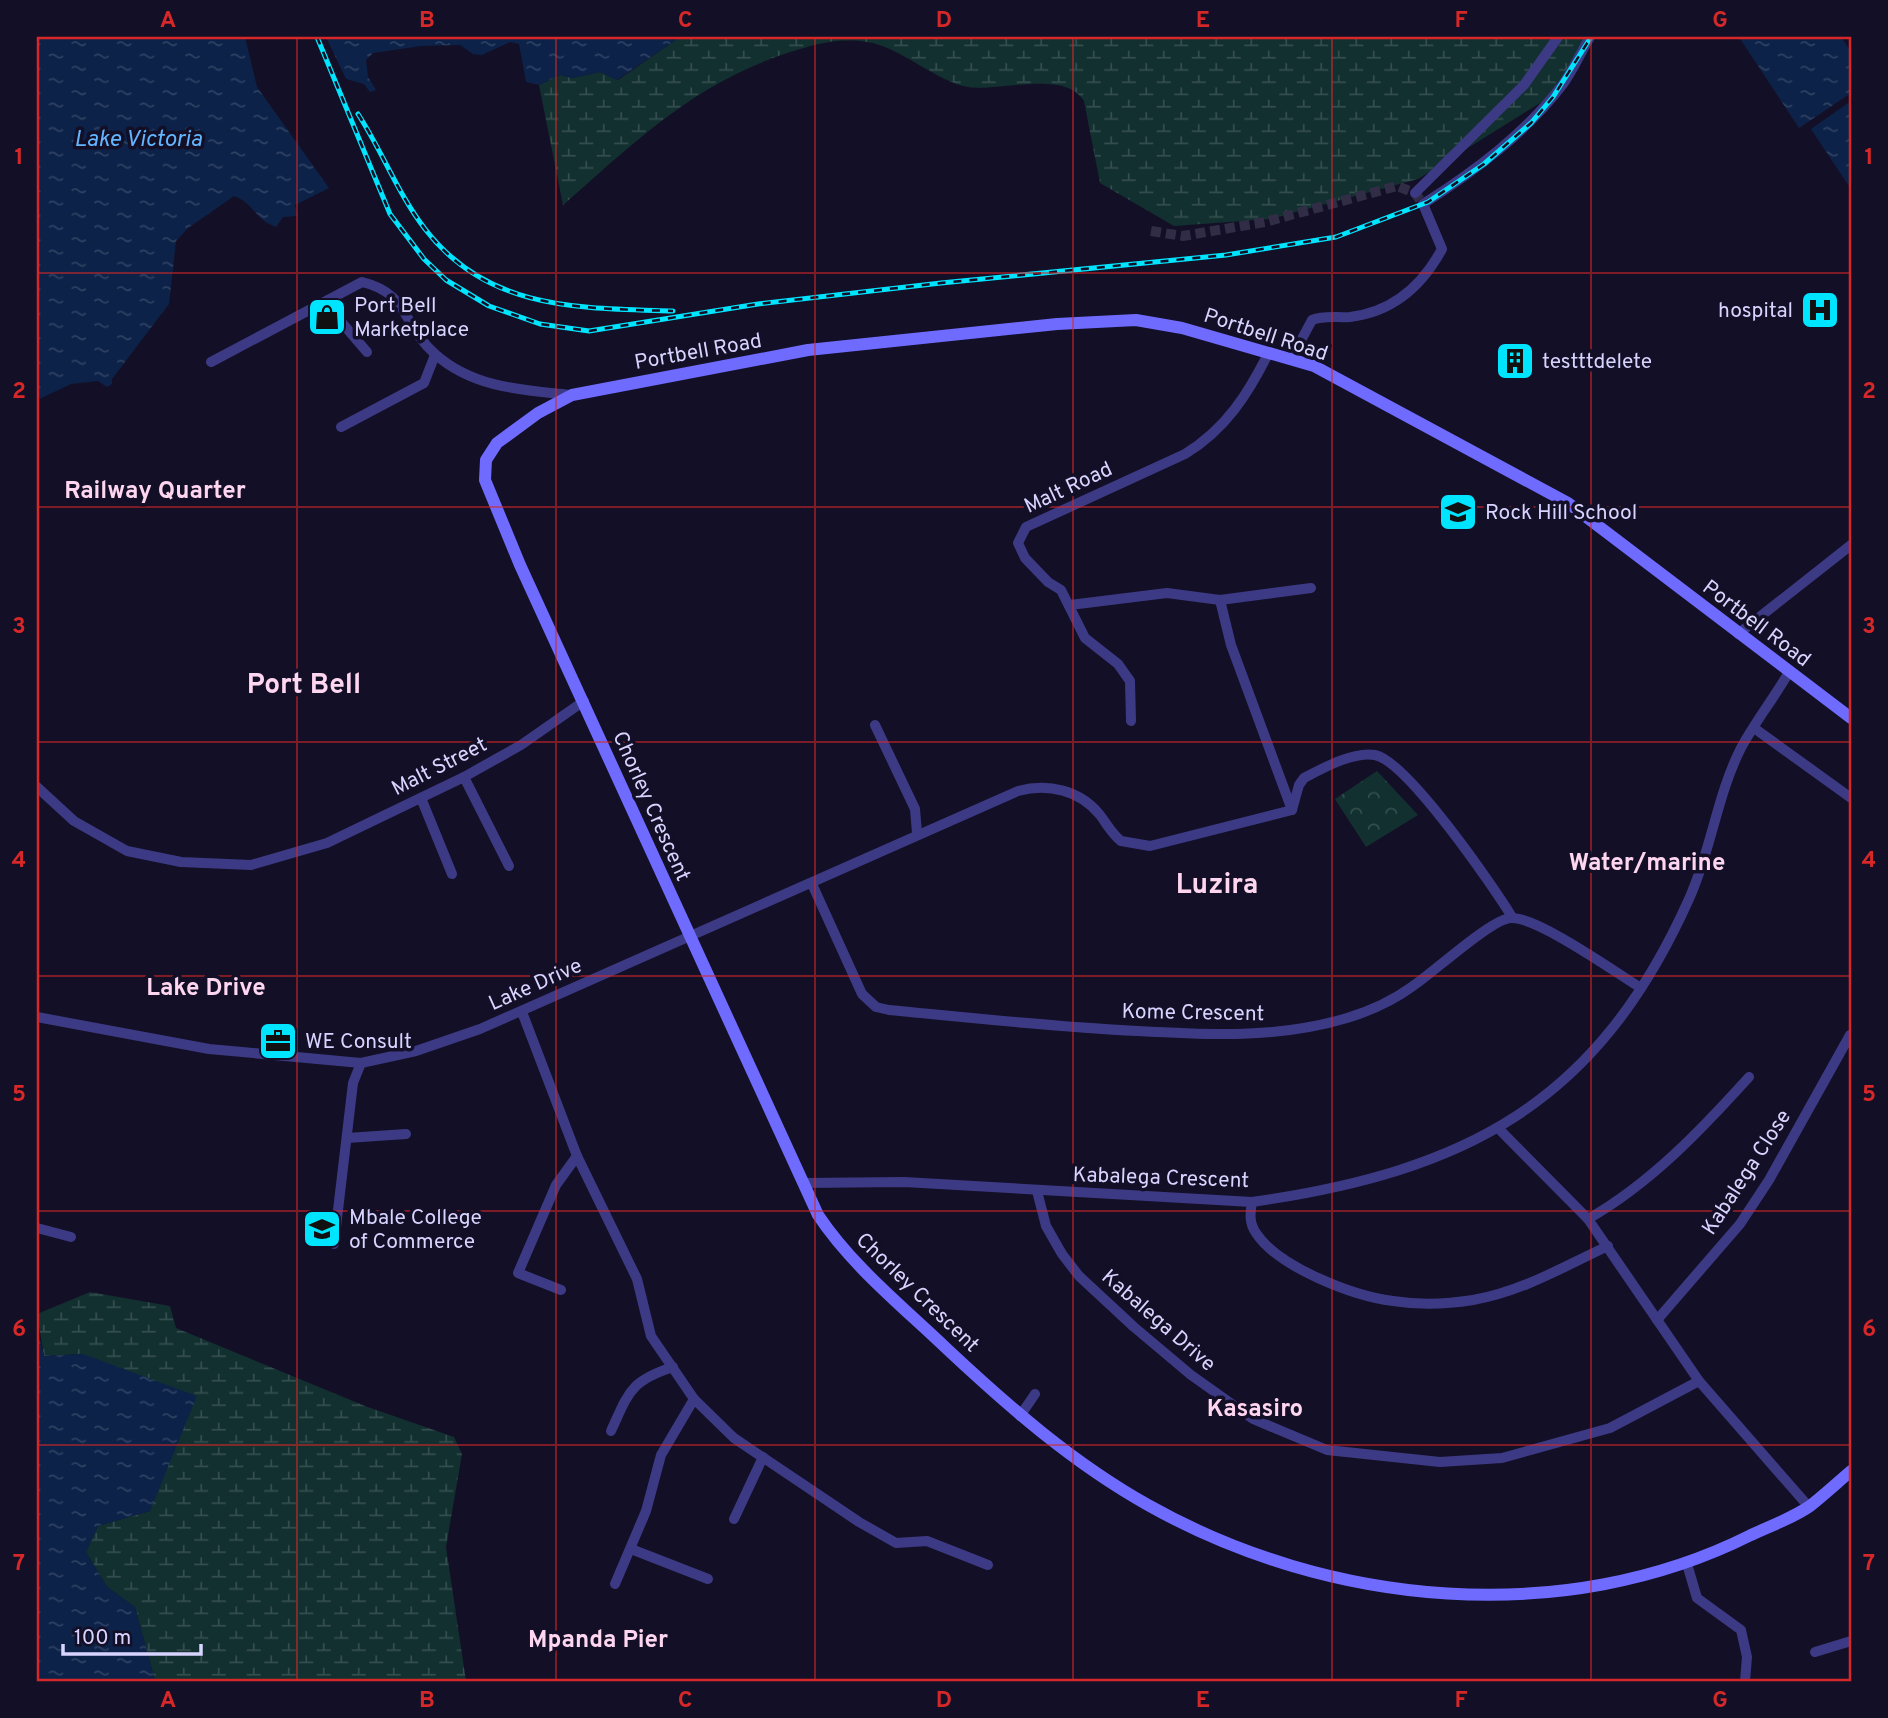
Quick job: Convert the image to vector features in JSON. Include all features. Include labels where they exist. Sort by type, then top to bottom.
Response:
[{"type":"main road","name":"Portbell Road","points":[[572,395],[808,351],[1116,319],[1182,328],[1292,359],[1365,391],[1568,503],[1851,718]]},
{"type":"main road","name":"Chorley Crescent","points":[[572,395],[538,412],[497,443],[486,460],[483,470],[520,565],[818,1215],[849,1255],[1020,1416],[1102,1476],[1192,1528],[1278,1561],[1330,1575],[1419,1590],[1512,1595],[1586,1589],[1635,1580],[1687,1564],[1809,1507],[1851,1471]]},
{"type":"street","points":[[1415,193],[1524,85],[1558,37]]},
{"type":"street","points":[[1292,359],[1312,320],[1360,316],[1387,308],[1424,277],[1442,249],[1423,204],[1454,184],[1511,139],[1563,83],[1590,37]]},
{"type":"street","points":[[211,362],[362,282],[393,294],[419,338],[435,355],[460,373],[481,383],[572,395]]},
{"type":"street","points":[[328,300],[343,324],[367,352]]},
{"type":"street","name":"Malt Road","points":[[1131,721],[1130,681],[1118,664],[1085,638],[1061,590],[1048,582],[1024,558],[1018,542],[1025,528],[1192,450],[1239,406],[1269,352]]},
{"type":"street","points":[[341,427],[424,383],[435,355]]},
{"type":"street","points":[[1738,634],[1851,545]]},
{"type":"street","points":[[1070,604],[1167,593],[1220,600],[1311,588]]},
{"type":"street","points":[[1220,600],[1231,645],[1292,810]]},
{"type":"street","name":"Kabalega Crescent","points":[[803,1183],[904,1182],[1252,1202],[1308,1195],[1402,1172],[1499,1128],[1521,1115],[1569,1074],[1616,1025],[1642,988],[1690,897],[1741,749],[1789,672]]},
{"type":"street","name":"Malt Street","points":[[37,787],[74,821],[110,843],[143,855],[239,866],[304,852],[421,798],[521,745],[584,701]]},
{"type":"street","points":[[875,725],[915,809],[918,833]]},
{"type":"street","points":[[1754,728],[1851,798]]},
{"type":"street","points":[[1292,810],[1300,782],[1304,778],[1358,755],[1379,755],[1438,814],[1481,869],[1512,918],[1534,924],[1642,988]]},
{"type":"street","points":[[464,777],[509,866]]},
{"type":"street","name":"Lake Drive","points":[[37,1017],[209,1049],[361,1063],[416,1051],[522,1012],[812,884],[918,833],[1018,791],[1043,788],[1077,795],[1099,814],[1121,841],[1150,846],[1292,810]]},
{"type":"street","points":[[421,798],[452,874]]},
{"type":"street","name":"Kome Crescent","points":[[812,884],[862,993],[876,1007],[1066,1027],[1220,1035],[1264,1034],[1311,1026],[1347,1018],[1390,1001],[1427,977],[1492,925],[1512,918]]},
{"type":"street","points":[[522,1012],[577,1156],[637,1279],[650,1336],[694,1399],[716,1424],[859,1522],[896,1543],[927,1541],[988,1565]]},
{"type":"street","name":"Kabalega Close","points":[[1657,1320],[1740,1224],[1769,1180],[1850,1034]]},
{"type":"street","points":[[334,1244],[354,1083],[361,1063]]},
{"type":"street","points":[[1588,1219],[1609,1207],[1678,1152],[1749,1077]]},
{"type":"street","points":[[1499,1128],[1588,1219],[1699,1381],[1809,1507]]},
{"type":"street","points":[[347,1138],[406,1134]]},
{"type":"street","points":[[561,1290],[518,1273],[556,1185],[577,1156]]},
{"type":"street","name":"Kabalega Drive","points":[[1037,1191],[1046,1226],[1062,1254],[1116,1311],[1191,1375],[1233,1406],[1275,1430],[1327,1450],[1440,1462],[1502,1458],[1609,1428],[1699,1381]]},
{"type":"street","points":[[1252,1202],[1250,1215],[1256,1233],[1286,1260],[1338,1286],[1391,1301],[1474,1300],[1544,1277],[1608,1246]]},
{"type":"street","points":[[37,1228],[71,1237]]},
{"type":"street","points":[[611,1430],[633,1387],[646,1376],[673,1367]]},
{"type":"street","points":[[1020,1416],[1035,1394]]},
{"type":"street","points":[[615,1584],[631,1549],[657,1475],[661,1455],[694,1399]]},
{"type":"street","points":[[734,1519],[763,1457]]},
{"type":"street","points":[[631,1549],[708,1579]]},
{"type":"street","points":[[1687,1564],[1697,1598],[1741,1630],[1745,1636],[1745,1681]]},
{"type":"street","points":[[1815,1652],[1851,1641]]},
{"type":"green space","points":[[680,37],[1585,37],[1556,93],[1418,179],[1270,219],[1174,226],[1100,183],[1084,101],[1075,91],[1047,84],[968,87],[956,84],[879,45],[845,40],[784,54],[720,82],[692,99],[640,138],[563,205],[539,85],[560,75],[572,78],[600,72],[618,80]]},
{"type":"green space","points":[[1377,771],[1418,815],[1366,847],[1335,799]]},
{"type":"green space","points":[[90,1292],[170,1306],[176,1328],[365,1406],[454,1437],[462,1454],[446,1547],[466,1681],[155,1681],[135,1607],[107,1587],[86,1552],[98,1526],[150,1511],[83,1354],[44,1356],[37,1314]]},
{"type":"water","name":"Lake Victoria","points":[[37,37],[245,37],[257,87],[329,188],[295,205],[297,216],[283,217],[276,227],[234,196],[188,228],[176,241],[169,304],[112,379],[112,384],[107,387],[98,381],[71,384],[37,400]]},
{"type":"water","points":[[326,37],[680,37],[617,80],[600,72],[572,78],[560,75],[539,85],[526,82],[519,44],[510,42],[482,55],[473,54],[460,45],[421,46],[373,53],[366,60],[368,77],[376,90],[370,92],[364,84],[346,79]]},
{"type":"water","points":[[1739,37],[1841,37],[1851,52],[1851,93],[1799,128]]},
{"type":"water","points":[[1851,101],[1851,189],[1811,129]]},
{"type":"water","points":[[37,1328],[44,1356],[83,1354],[197,1396],[150,1511],[98,1526],[86,1552],[107,1587],[135,1607],[155,1681],[37,1681]]},
{"type":"tunnel","points":[[1151,231],[1183,236],[1265,222],[1397,186],[1415,193],[1423,204]]},
{"type":"railway","points":[[317,37],[390,214],[424,259],[446,280],[489,306],[540,324],[589,331],[758,304],[1226,255],[1336,237],[1428,202],[1484,164],[1531,123],[1553,97],[1591,37]]},
{"type":"railway","points":[[358,114],[425,229],[450,256],[477,276],[538,300],[604,308],[673,311]]},
{"type":"place","name":"hospital","points":[[1820,310]]},
{"type":"place","name":"Port Bell Marketplace","points":[[327,317]]},
{"type":"place","name":"testttdelete","points":[[1515,361]]},
{"type":"place","name":"Rock Hill School","points":[[1458,512]]},
{"type":"place","name":"WE Consult","points":[[278,1041]]},
{"type":"place","name":"Mbale College of Commerce","points":[[322,1229]]},
{"type":"district","name":"Railway Quarter","points":[[155,490]]},
{"type":"district","name":"Port Bell","points":[[304,683]]},
{"type":"district","name":"Water/marine","points":[[1647,862]]},
{"type":"district","name":"Luzira","points":[[1217,883]]},
{"type":"district","name":"Lake Drive","points":[[206,987]]},
{"type":"district","name":"Kasasiro","points":[[1255,1408]]},
{"type":"district","name":"Mpanda Pier","points":[[598,1639]]}]
